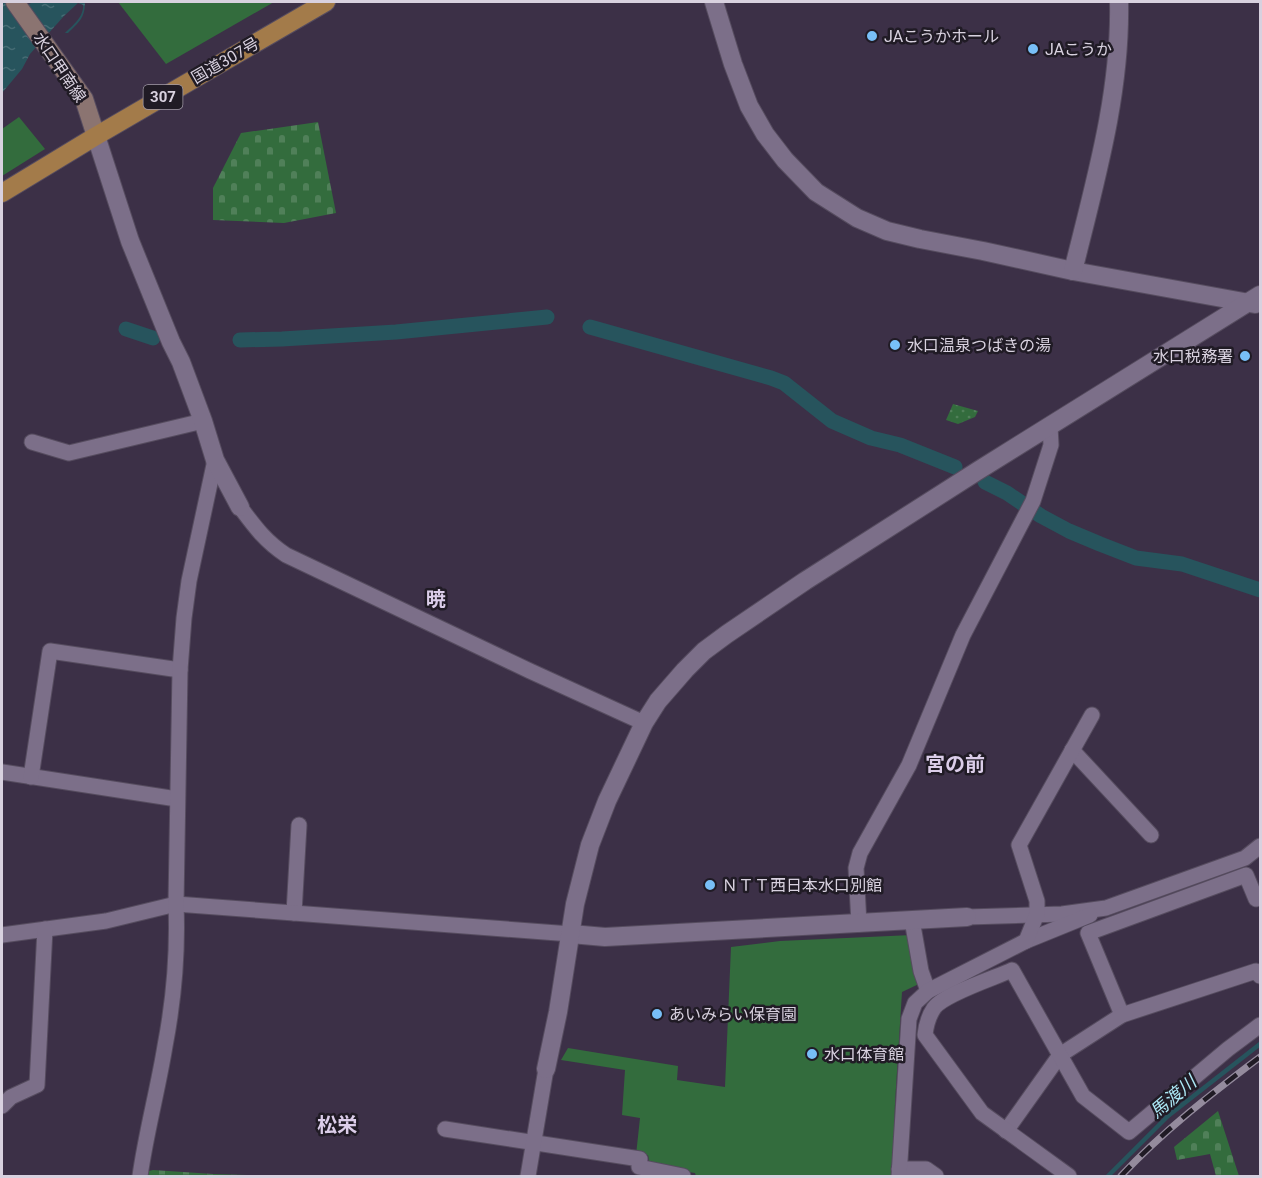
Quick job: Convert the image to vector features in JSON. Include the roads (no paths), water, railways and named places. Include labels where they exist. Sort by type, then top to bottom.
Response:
[{"type":"highway","name":"国道307号","points":[[2,193],[326,2]]},
{"type":"main road","name":"水口甲南線","points":[[15,2],[84,99],[96,136]]},
{"type":"street","points":[[714,2],[749,106],[773,146],[816,192],[857,218],[887,231],[1073,271],[1257,301]]},
{"type":"street","points":[[1073,271],[1107,131],[1115,83],[1119,2]]},
{"type":"street","points":[[96,136],[130,242],[181,362],[215,460],[240,507],[256,530],[286,555],[644,723]]},
{"type":"street","points":[[528,1176],[575,904],[590,844],[607,801],[644,723],[658,701],[705,651],[805,580],[1050,426],[1257,301]]},
{"type":"street","points":[[32,442],[69,453],[203,421]]},
{"type":"street","points":[[858,924],[856,868],[860,853],[909,765],[963,635],[1030,508],[1052,445],[1050,426]]},
{"type":"street","points":[[140,1176],[166,1045],[177,939],[177,799],[180,670],[184,618],[189,581],[215,460]]},
{"type":"street","points":[[31,777],[50,651],[180,670]]},
{"type":"street","points":[[1026,941],[1037,914],[1037,901],[1019,845],[1092,715]]},
{"type":"street","points":[[1072,750],[1151,835]]},
{"type":"street","points":[[2,772],[177,799]]},
{"type":"street","points":[[294,913],[299,825]]},
{"type":"street","points":[[936,1176],[926,1169],[899,1173],[909,1019],[915,1003],[928,991],[1026,941],[1106,908],[1245,858],[1260,846]]},
{"type":"street","points":[[1122,1015],[1088,933],[1246,875],[1256,899]]},
{"type":"street","points":[[2,935],[106,921],[176,904],[605,937],[1062,914],[1106,908]]},
{"type":"street","points":[[912,920],[921,971],[928,991]]},
{"type":"street","points":[[2,1106],[11,1097],[37,1085],[45,929]]},
{"type":"street","points":[[1069,1176],[982,1113],[925,1035],[927,1021],[936,1006],[952,995],[1012,970],[1083,1096],[1129,1132],[1260,1024]]},
{"type":"street","points":[[1006,1131],[1060,1055],[1122,1015],[1256,971],[1260,976]]},
{"type":"street","points":[[445,1129],[640,1159],[639,1167],[683,1176]]},
{"type":"water","points":[[2,2],[19,2],[16,9],[34,2],[85,2],[83,16],[78,23],[68,33],[65,33],[82,13],[83,5],[78,3],[30,54],[22,69],[2,93]]},
{"type":"waterway","points":[[240,340],[396,332],[547,317]]},
{"type":"waterway","points":[[590,327],[771,378],[784,383],[832,421],[871,438],[900,445],[955,467]]},
{"type":"waterway","points":[[126,329],[153,338]]},
{"type":"waterway","points":[[985,482],[1007,493],[1041,516],[1100,544],[1136,558],[1182,564],[1260,590]]},
{"type":"waterway","name":"馬渡川","points":[[1108,1176],[1168,1116],[1260,1044]]},
{"type":"railway","points":[[1121,1176],[1170,1129],[1260,1057]]},
{"type":"place","name":"JAこうかホール","points":[[872,36]]},
{"type":"place","name":"JAこうか","points":[[1033,49]]},
{"type":"place","name":"水口温泉つばきの湯","points":[[895,345]]},
{"type":"place","name":"水口税務署","points":[[1245,356]]},
{"type":"place","name":"ＮＴＴ西日本水口別館","points":[[710,885]]},
{"type":"place","name":"あいみらい保育園","points":[[657,1014]]},
{"type":"place","name":"水口体育館","points":[[812,1054]]},
{"type":"district","name":"暁","points":[[436,599]]},
{"type":"district","name":"宮の前","points":[[955,764]]},
{"type":"district","name":"松栄","points":[[337,1125]]}]
